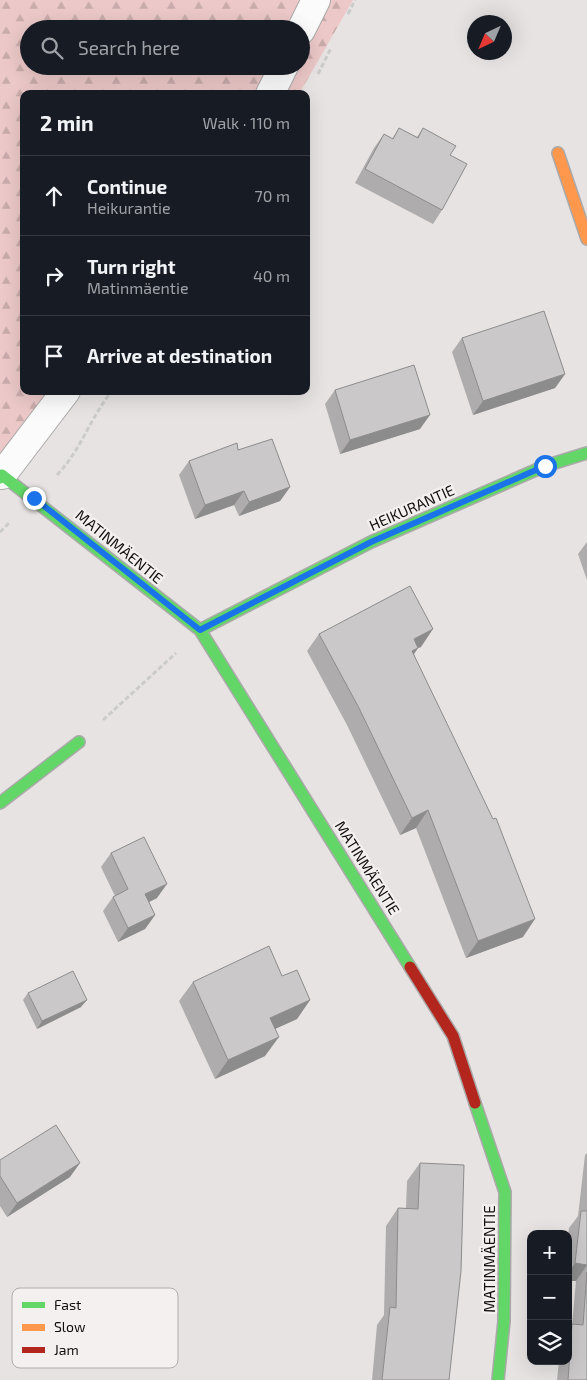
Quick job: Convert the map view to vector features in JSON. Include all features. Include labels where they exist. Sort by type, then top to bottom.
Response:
[{"type":"street","points":[[306,20],[316,0]]},
{"type":"street","points":[[272,90],[280,75]]},
{"type":"street","points":[[558,153],[587,239]]},
{"type":"street","points":[[1,477],[63,395]]},
{"type":"street","name":"HEIKURANTIE","points":[[200,630],[371,542],[545,466],[587,453]]},
{"type":"street","name":"MATINMÄENTIE","points":[[1,477],[34,498],[200,630],[453,1036],[505,1192],[504,1321],[498,1380]]},
{"type":"street","points":[[0,803],[79,742]]},
{"type":"path","points":[[0,532],[72,458],[98,408],[109,395]]},
{"type":"path","points":[[79,742],[200,630]]},
{"type":"green space","points":[[0,0],[353,0],[310,75],[310,20],[20,20],[20,75],[310,75],[301,90],[20,90],[20,395],[54,395],[0,457]]},
{"type":"building","points":[[399,128],[418,138],[423,128],[456,146],[450,155],[467,164],[442,210],[365,169],[384,134],[393,139]]},
{"type":"building","points":[[544,311],[565,374],[483,401],[462,338]]},
{"type":"building","points":[[414,365],[430,415],[350,440],[335,390]]},
{"type":"building","points":[[272,439],[290,487],[249,502],[244,491],[205,505],[189,461],[237,443],[238,450]]},
{"type":"building","points":[[410,586],[433,629],[414,639],[418,648],[412,651],[493,819],[496,818],[535,919],[478,941],[428,810],[412,818],[359,708],[319,634]]},
{"type":"building","points":[[144,837],[167,884],[145,894],[155,915],[128,928],[113,897],[128,889],[111,853]]},
{"type":"building","points":[[269,946],[282,976],[297,970],[310,1000],[270,1018],[279,1037],[228,1060],[193,982]]},
{"type":"building","points":[[73,971],[87,1000],[42,1021],[28,993]]},
{"type":"building","points":[[56,1125],[80,1163],[17,1203],[0,1176],[0,1160]]},
{"type":"building","points":[[420,1163],[464,1165],[461,1271],[449,1380],[382,1380],[390,1307],[396,1308],[398,1208],[418,1209]]},
{"type":"building","points":[[581,1211],[587,1211],[587,1265],[575,1263]]},
{"type":"building","points":[[587,1272],[587,1380],[568,1380],[569,1365],[572,1365],[572,1324],[583,1325]]},
{"type":"traffic: fast","points":[[200,630],[371,542],[545,466],[587,453]]},
{"type":"traffic: fast","points":[[0,478],[2,475],[200,630],[410,967]]},
{"type":"traffic: fast","points":[[0,803],[79,742]]},
{"type":"traffic: fast","points":[[475,1103],[505,1192],[504,1321],[498,1380]]},
{"type":"traffic: slow","points":[[558,153],[587,239]]},
{"type":"traffic: jam","points":[[410,967],[453,1036],[475,1103]]},
{"type":"route","points":[[34,498],[200,630],[371,542],[545,466]]}]
